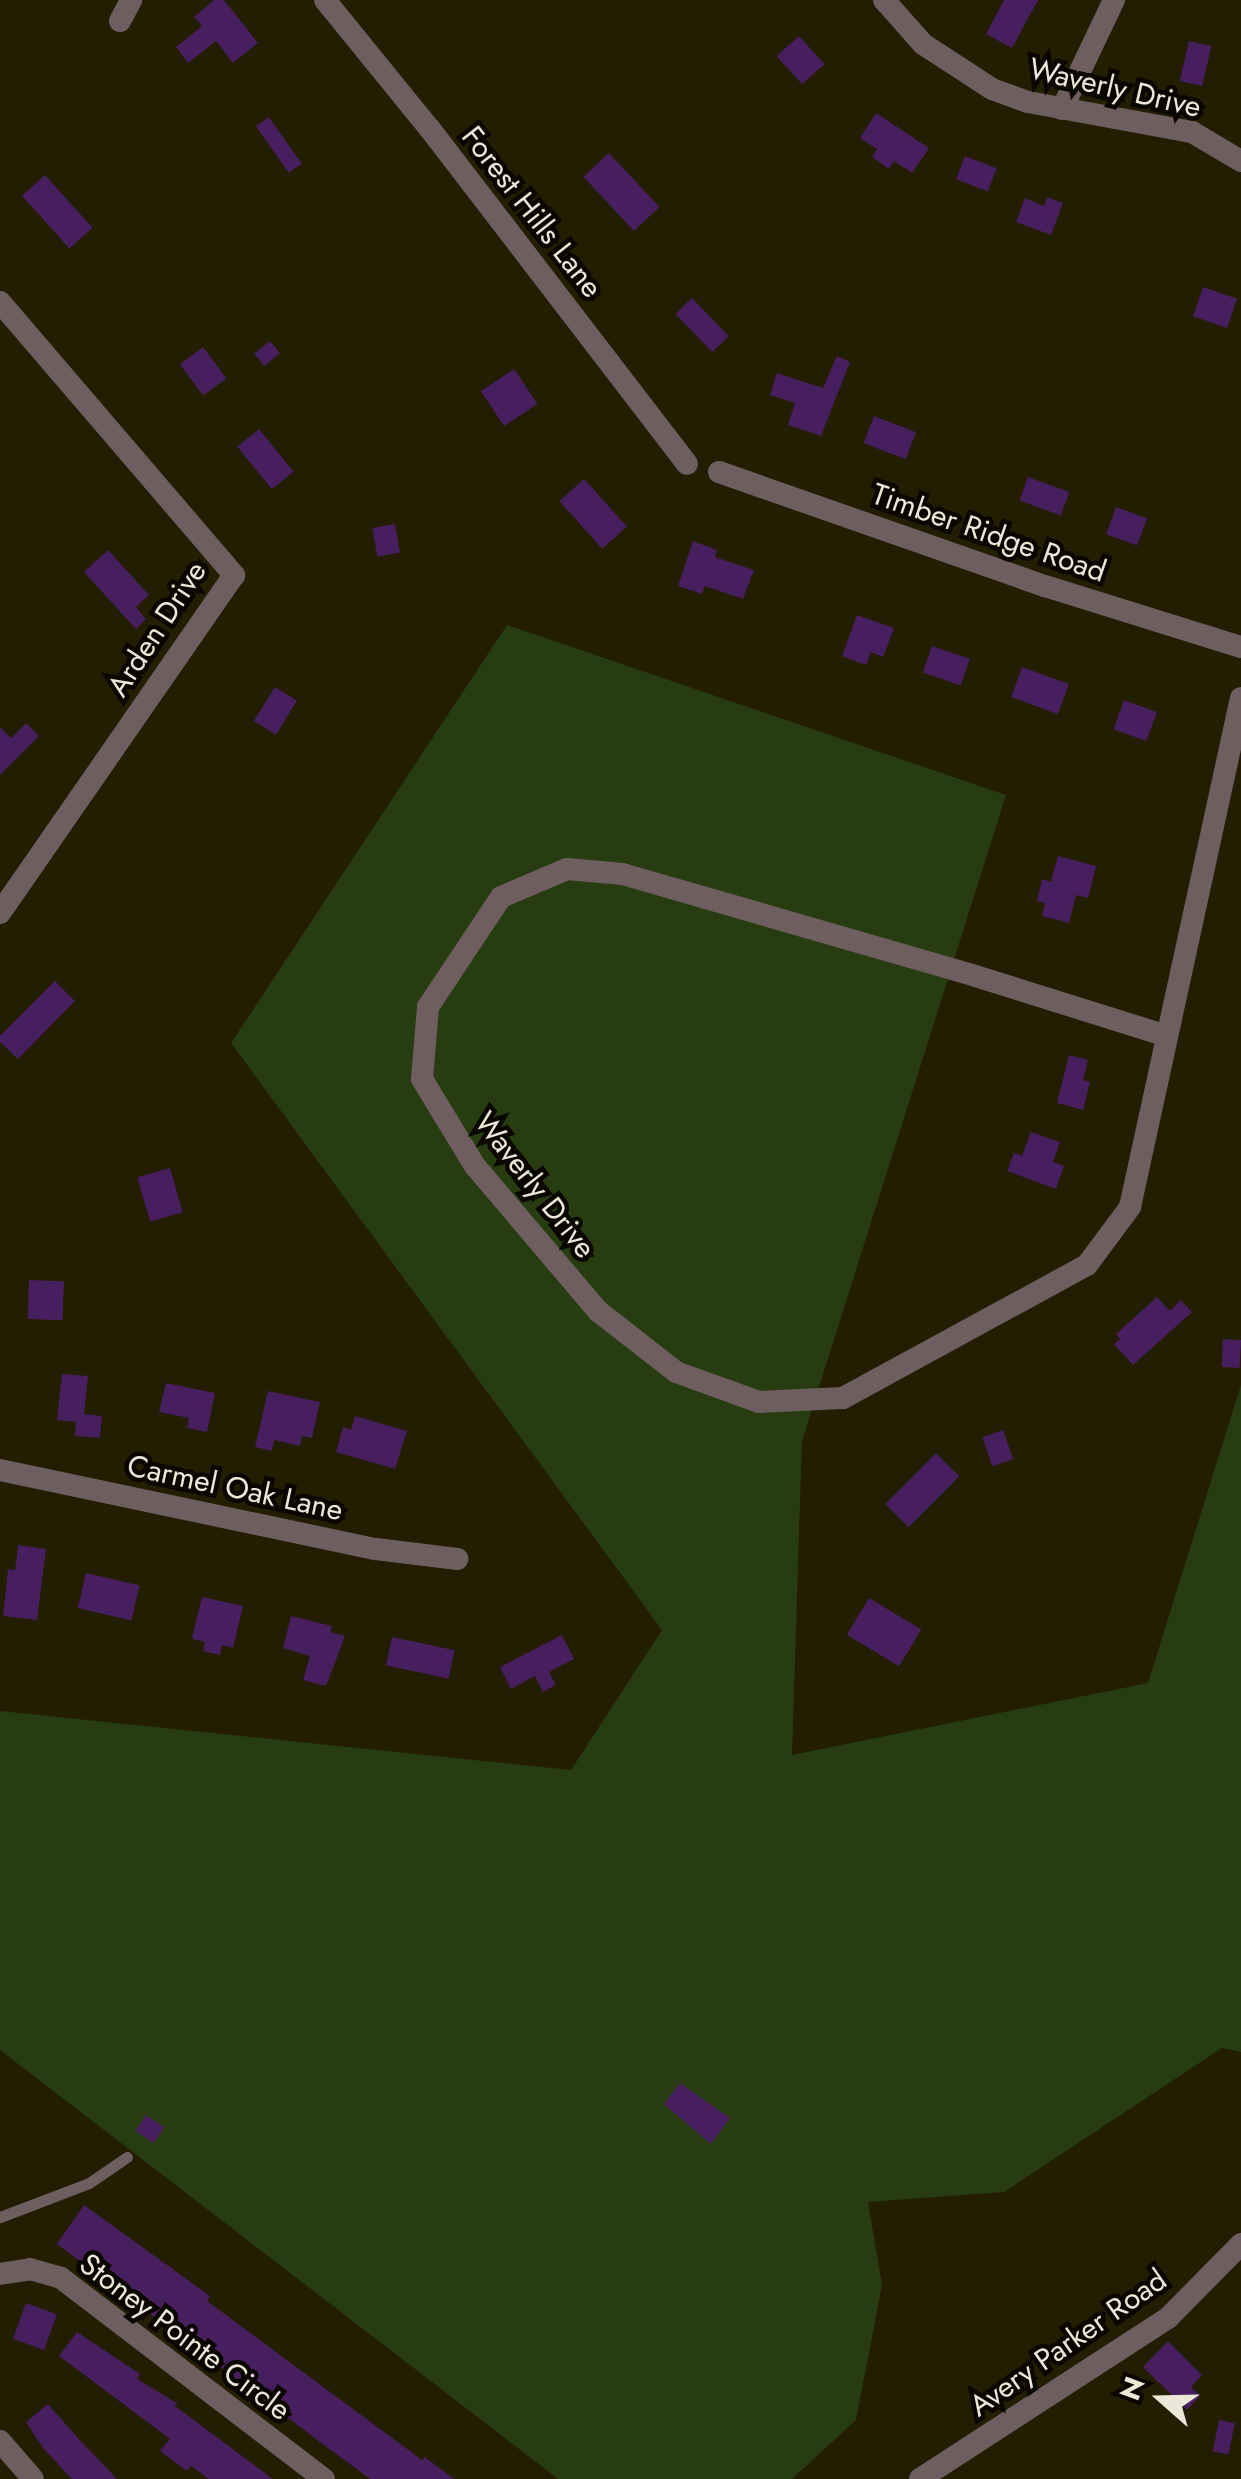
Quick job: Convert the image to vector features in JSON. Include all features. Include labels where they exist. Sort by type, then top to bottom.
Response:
[{"type":"street","name":"Forest Hills Lane","points":[[325,0],[430,129],[687,464]]},
{"type":"street","name":"Waverly Drive","points":[[884,0],[923,44],[953,68],[992,89],[1062,108],[1192,132],[1220,144],[1241,160]]},
{"type":"street","points":[[1062,108],[1114,0]]},
{"type":"street","name":"Arden Drive","points":[[0,302],[234,574],[1,910]]},
{"type":"street","name":"Timber Ridge Road","points":[[719,472],[1044,586],[1241,647]]},
{"type":"street","name":"Waverly Drive","points":[[1167,1036],[623,874],[568,869],[501,896],[428,1008],[422,1079],[475,1166],[598,1311],[676,1372],[760,1402],[843,1398],[1087,1264],[1130,1207],[1241,698]]},
{"type":"street","name":"Carmel Oak Lane","points":[[0,1470],[376,1550],[457,1559]]},
{"type":"street","name":"Avery Parker Road","points":[[920,2479],[1169,2318],[1241,2244]]},
{"type":"street","name":"Stoney Pointe Circle","points":[[0,2274],[30,2269],[61,2278],[324,2479]]},
{"type":"street","points":[[0,2441],[33,2479]]},
{"type":"lane","points":[[0,2217],[89,2183],[127,2157]]},
{"type":"green space","points":[[507,625],[1006,795],[802,1441],[792,1755],[1148,1683],[1241,1385],[1241,2052],[1222,2048],[1004,2192],[868,2202],[882,2285],[856,2420],[792,2479],[558,2479],[0,2050],[0,1711],[571,1770],[662,1630],[231,1043]]},
{"type":"building","points":[[214,0],[224,0],[258,43],[233,63],[216,41],[188,63],[176,47],[202,26],[194,17]]},
{"type":"building","points":[[1004,0],[1038,0],[1012,48],[986,34]]},
{"type":"building","points":[[799,36],[824,64],[802,84],[777,56]]},
{"type":"building","points":[[1189,41],[1211,46],[1202,86],[1180,81]]},
{"type":"building","points":[[876,113],[929,148],[912,173],[894,161],[889,169],[872,157],[877,149],[860,138]]},
{"type":"building","points":[[269,117],[302,164],[289,173],[256,126]]},
{"type":"building","points":[[609,153],[659,207],[634,231],[583,177]]},
{"type":"building","points":[[965,156],[997,168],[988,192],[956,179]]},
{"type":"building","points":[[45,175],[93,228],[69,249],[22,196]]},
{"type":"building","points":[[1047,197],[1063,203],[1051,235],[1016,222],[1025,198],[1044,206]]},
{"type":"building","points":[[1203,287],[1237,299],[1227,328],[1193,316]]},
{"type":"building","points":[[692,298],[729,336],[712,352],[675,314]]},
{"type":"building","points":[[270,341],[280,354],[264,366],[254,353]]},
{"type":"building","points":[[203,347],[226,378],[203,396],[180,364]]},
{"type":"building","points":[[837,356],[850,362],[821,436],[788,425],[795,403],[770,395],[777,373],[823,388]]},
{"type":"building","points":[[514,369],[537,404],[504,426],[481,391]]},
{"type":"building","points":[[874,416],[916,432],[906,459],[864,443]]},
{"type":"building","points":[[259,429],[294,472],[272,489],[237,447]]},
{"type":"building","points":[[1028,477],[1069,492],[1061,516],[1019,500]]},
{"type":"building","points":[[584,479],[627,527],[602,549],[559,501]]},
{"type":"building","points":[[1116,507],[1147,518],[1137,546],[1106,534]]},
{"type":"building","points":[[395,524],[400,553],[377,557],[372,528]]},
{"type":"building","points":[[693,541],[717,550],[715,557],[754,570],[743,599],[705,586],[702,594],[678,586]]},
{"type":"building","points":[[108,550],[149,595],[136,607],[146,619],[136,629],[84,572]]},
{"type":"building","points":[[857,615],[894,628],[883,657],[871,652],[866,665],[842,656]]},
{"type":"building","points":[[932,646],[970,659],[961,685],[923,672]]},
{"type":"building","points":[[1022,667],[1069,684],[1058,714],[1011,697]]},
{"type":"building","points":[[275,687],[297,701],[276,735],[254,721]]},
{"type":"building","points":[[1124,700],[1157,712],[1146,741],[1113,729]]},
{"type":"building","points":[[26,723],[39,736],[0,775],[0,727],[11,738]]},
{"type":"building","points":[[1058,856],[1096,866],[1088,898],[1076,895],[1069,923],[1042,916],[1045,903],[1037,901],[1042,879],[1051,882]]},
{"type":"building","points":[[55,981],[75,1001],[18,1059],[0,1042],[0,1036]]},
{"type":"building","points":[[1069,1055],[1088,1060],[1083,1080],[1090,1082],[1083,1110],[1057,1103]]},
{"type":"building","points":[[1031,1132],[1060,1142],[1053,1162],[1064,1166],[1056,1189],[1007,1171],[1014,1153],[1022,1156]]},
{"type":"building","points":[[170,1168],[183,1212],[150,1222],[137,1177]]},
{"type":"building","points":[[29,1280],[64,1281],[63,1320],[28,1319]]},
{"type":"building","points":[[1157,1297],[1170,1311],[1181,1300],[1192,1312],[1133,1365],[1114,1344],[1120,1339],[1116,1334]]},
{"type":"building","points":[[1223,1339],[1241,1340],[1240,1368],[1222,1367]]},
{"type":"building","points":[[62,1374],[88,1376],[84,1414],[102,1416],[100,1438],[75,1436],[76,1422],[57,1420]]},
{"type":"building","points":[[166,1383],[215,1393],[207,1432],[187,1428],[189,1418],[159,1412]]},
{"type":"building","points":[[268,1391],[320,1402],[312,1438],[302,1436],[300,1446],[274,1440],[272,1451],[255,1447]]},
{"type":"building","points":[[355,1416],[407,1431],[395,1469],[336,1452],[343,1427],[351,1430]]},
{"type":"building","points":[[1003,1430],[1013,1459],[992,1466],[982,1437]]},
{"type":"building","points":[[936,1453],[959,1476],[908,1527],[885,1504]]},
{"type":"building","points":[[18,1545],[46,1549],[37,1620],[3,1616],[8,1569],[15,1570]]},
{"type":"building","points":[[86,1573],[140,1585],[131,1620],[78,1608]]},
{"type":"building","points":[[202,1597],[243,1606],[233,1648],[222,1645],[220,1655],[203,1651],[205,1642],[192,1639]]},
{"type":"building","points":[[869,1598],[921,1629],[899,1666],[847,1635]]},
{"type":"building","points":[[291,1616],[332,1626],[330,1632],[345,1636],[326,1686],[303,1680],[310,1656],[283,1648]]},
{"type":"building","points":[[562,1635],[574,1659],[549,1672],[556,1685],[543,1692],[535,1676],[511,1689],[500,1667]]},
{"type":"building","points":[[392,1637],[455,1650],[449,1679],[386,1665]]},
{"type":"building","points":[[680,2083],[730,2118],[711,2144],[664,2104]]},
{"type":"building","points":[[146,2115],[164,2127],[154,2143],[135,2131]]},
{"type":"building","points":[[84,2205],[210,2296],[207,2301],[422,2460],[425,2457],[454,2479],[370,2479],[57,2244]]},
{"type":"building","points":[[26,2303],[57,2314],[44,2350],[13,2339]]},
{"type":"building","points":[[77,2332],[140,2374],[137,2379],[177,2403],[175,2406],[273,2479],[209,2479],[191,2466],[187,2471],[160,2451],[170,2439],[59,2356]]},
{"type":"building","points":[[1168,2341],[1202,2375],[1191,2387],[1200,2396],[1187,2410],[1143,2367]]},
{"type":"building","points":[[48,2404],[117,2479],[72,2479],[43,2448],[26,2422]]},
{"type":"building","points":[[1219,2420],[1235,2423],[1229,2454],[1213,2451]]}]
